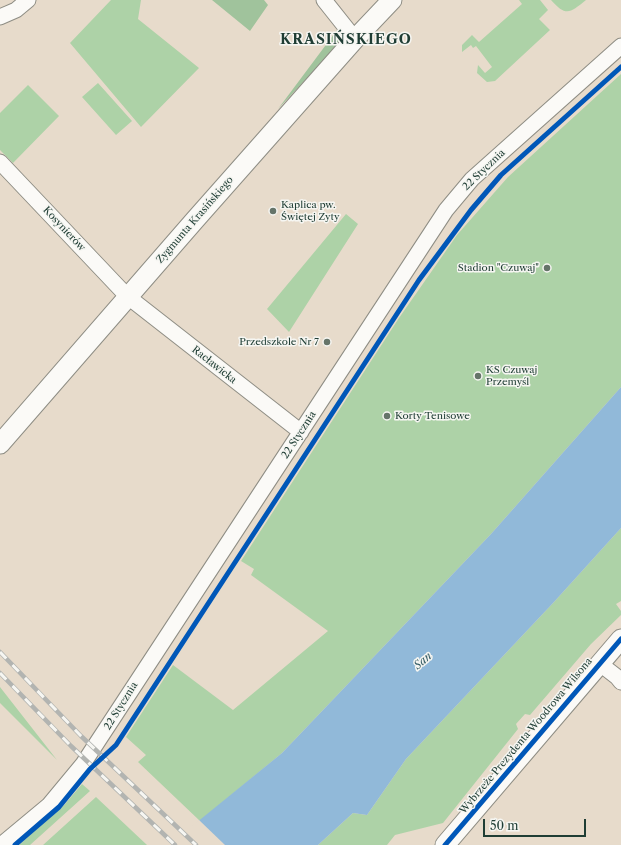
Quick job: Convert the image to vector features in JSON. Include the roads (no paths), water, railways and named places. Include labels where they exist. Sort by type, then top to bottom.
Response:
[{"type":"street","points":[[0,17],[16,10],[28,0]]},
{"type":"street","points":[[324,0],[355,39]]},
{"type":"street","name":"Zygmunta Krasińskiego","points":[[0,444],[127,296],[355,39],[392,0]]},
{"type":"street","name":"22 Stycznia","points":[[0,845],[49,805],[83,764],[446,210],[472,179],[621,46]]},
{"type":"street","name":"Kosynierów","points":[[0,162],[127,296]]},
{"type":"street","name":"Racławicka","points":[[127,296],[301,432]]},
{"type":"street","name":"Wybrzeże Prezydenta Woodrowa Wilsona","points":[[445,845],[621,639]]},
{"type":"street","points":[[599,663],[621,682]]},
{"type":"water","name":"San","points":[[621,387],[621,528],[554,602],[406,759],[367,815],[353,813],[318,845],[169,845],[282,753],[491,534]]},
{"type":"railway","points":[[0,652],[81,736],[196,845]]},
{"type":"railway","points":[[0,673],[71,746],[175,845]]},
{"type":"place","name":"Kaplica pw. Świętej Zyty","points":[[273,211]]},
{"type":"place","name":"Stadion \"Czuwaj\"","points":[[547,268]]},
{"type":"place","name":"Przedszkole Nr 7","points":[[327,342]]},
{"type":"place","name":"KS Czuwaj Przemyśl","points":[[478,376]]},
{"type":"place","name":"Korty Tenisowe","points":[[387,416]]},
{"type":"district","name":"KRASIŃSKIEGO","points":[[346,40]]}]
